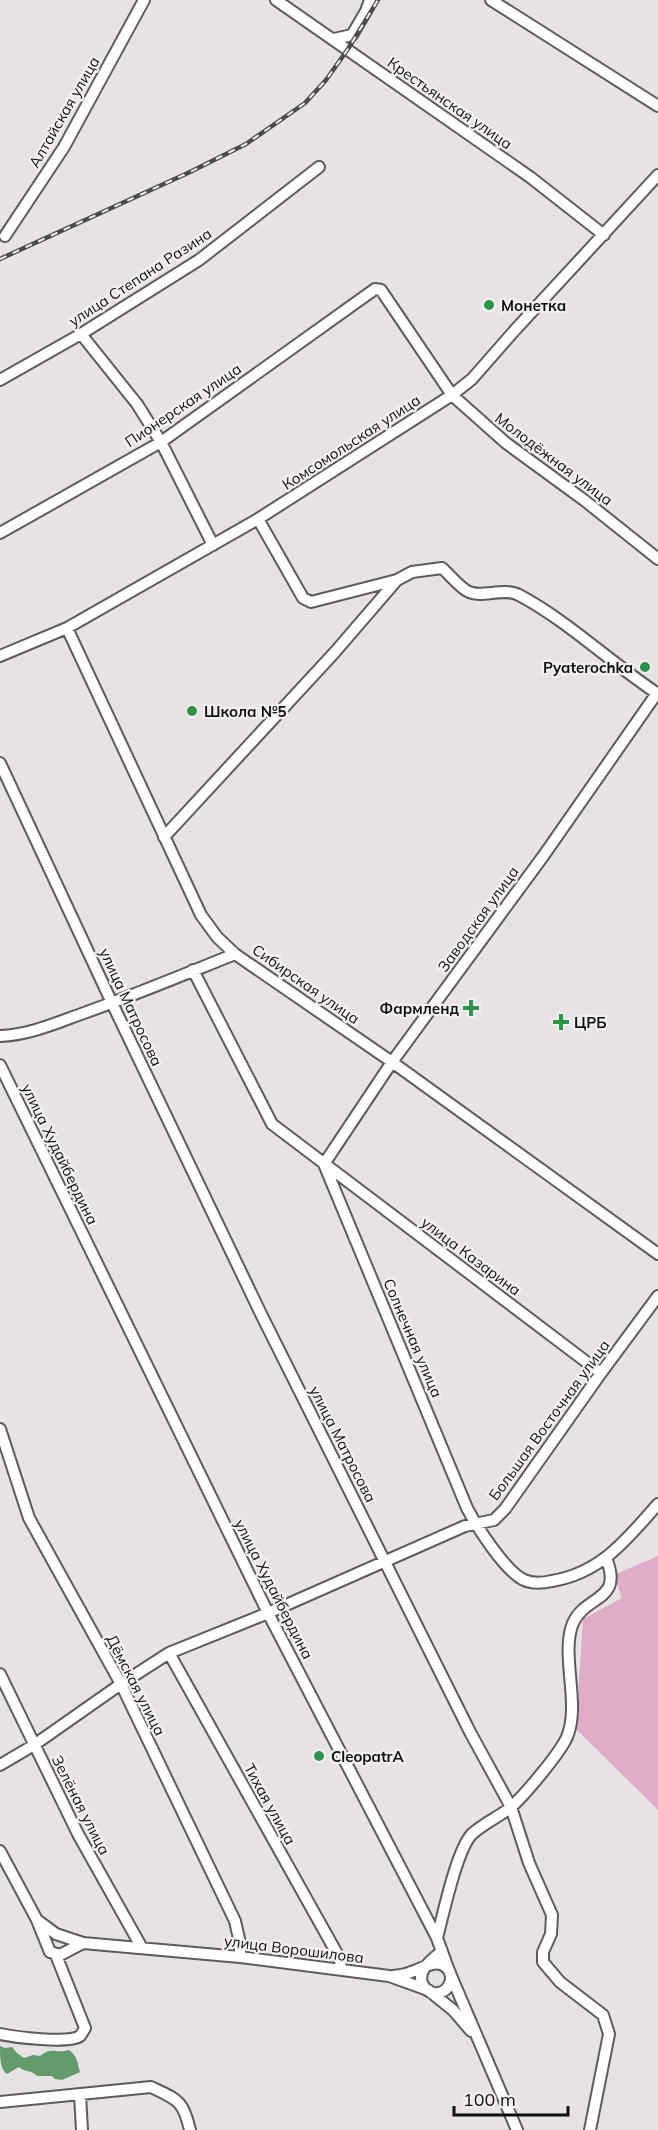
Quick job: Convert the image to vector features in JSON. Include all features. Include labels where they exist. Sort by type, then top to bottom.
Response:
[{"type":"street","name":"Алтайская улица","points":[[5,236],[64,147],[144,0]]},
{"type":"street","name":"Крестьянская улица","points":[[276,0],[530,177],[604,235]]},
{"type":"street","points":[[334,39],[352,35],[370,0]]},
{"type":"street","points":[[491,0],[658,106]]},
{"type":"street","name":"улица Степана Разина","points":[[0,380],[81,334],[199,261],[319,167]]},
{"type":"street","name":"Комсомольская улица","points":[[0,656],[67,628],[213,545],[258,519],[452,395],[472,379],[514,330],[658,175]]},
{"type":"street","name":"Молодёжная улица","points":[[375,289],[381,290],[452,395],[506,443],[584,500],[658,559]]},
{"type":"street","name":"Пионерская улица","points":[[0,533],[161,442],[375,289]]},
{"type":"street","points":[[81,334],[137,404],[161,442],[213,545]]},
{"type":"street","points":[[258,519],[303,597],[311,602],[397,580],[412,572],[442,568],[467,592],[474,594],[516,593],[658,693]]},
{"type":"street","points":[[164,837],[335,652],[397,580]]},
{"type":"street","name":"Сибирская улица","points":[[67,628],[201,915],[217,937],[235,954],[392,1062],[658,1254]]},
{"type":"street","name":"Заводская улица","points":[[324,1164],[392,1062],[544,855],[658,693]]},
{"type":"street","name":"улица Матросова","points":[[0,763],[261,1314],[470,1732],[511,1807],[528,1863],[552,1914],[551,1934],[543,1952],[543,1962],[560,1982],[603,2015],[609,2034],[591,2130]]},
{"type":"street","points":[[0,1036],[19,1035],[112,1003],[235,954]]},
{"type":"street","name":"улица Казарина","points":[[193,970],[272,1124],[601,1373]]},
{"type":"street","name":"улица Худайбердина","points":[[0,1065],[268,1613],[437,1938],[517,2130]]},
{"type":"street","name":"Солнечная улица","points":[[324,1164],[476,1524],[503,1561],[524,1580],[540,1583],[562,1579],[599,1564],[606,1558]]},
{"type":"street","name":"Большая Восточная улица","points":[[0,1765],[34,1745],[169,1653],[268,1613],[465,1526],[494,1520],[505,1509],[658,1296]]},
{"type":"street","name":"Дёмская улица","points":[[0,1429],[29,1518],[121,1684],[235,1921],[240,1943],[240,1957]]},
{"type":"street","points":[[437,1938],[462,1852],[471,1835],[511,1807],[544,1770],[567,1736],[571,1710],[570,1641],[573,1624],[581,1610],[600,1599],[609,1588],[612,1572],[606,1558],[625,1542],[658,1504]]},
{"type":"street","name":"Тихая улица","points":[[169,1653],[340,1959],[341,1970]]},
{"type":"street","name":"Зелёная улица","points":[[0,1674],[78,1834],[141,1948]]},
{"type":"street","name":"улица Ворошилова","points":[[0,1851],[47,1943]]},
{"type":"street","name":"улица Ворошилова","points":[[37,1920],[60,1936],[83,1944],[240,1957],[389,1976],[428,1990],[453,2010],[479,2040]]},
{"type":"street","points":[[60,1936],[68,1943],[62,1955],[56,1955],[49,1951],[47,1943],[50,1937],[60,1936]]},
{"type":"street","name":"улица Ворошилова","points":[[66,1951],[83,1944]]},
{"type":"street","points":[[389,1976],[409,1974],[427,1966],[442,1964],[449,1971],[451,1980],[446,1989],[437,1993],[428,1990],[424,1987],[421,1978],[424,1969],[427,1966],[442,1951]]},
{"type":"street","points":[[0,2034],[17,2038],[72,2040],[81,2035],[85,2028],[56,1955]]},
{"type":"street","points":[[0,2102],[151,2086],[173,2097],[186,2109],[190,2130]]},
{"type":"street","points":[[80,2094],[82,2130]]},
{"type":"shaded area","points":[[658,1556],[658,1810],[576,1729],[583,1619],[622,1598],[614,1575]]},
{"type":"shaded area","points":[[0,2046],[12,2047],[24,2058],[33,2055],[40,2056],[51,2051],[69,2050],[76,2057],[80,2072],[62,2080],[52,2076],[37,2076],[19,2067],[7,2074],[0,2058]]},
{"type":"railway","points":[[0,259],[246,144],[305,103],[326,80],[348,49],[378,0]]},
{"type":"place","name":"Монетка","points":[[489,305]]},
{"type":"place","name":"Pyaterochka","points":[[645,667]]},
{"type":"place","name":"Школа №5","points":[[192,711]]},
{"type":"place","name":"Фармленд","points":[[471,1008]]},
{"type":"place","name":"ЦРБ","points":[[561,1022]]},
{"type":"place","name":"CleopatrA","points":[[319,1756]]}]
